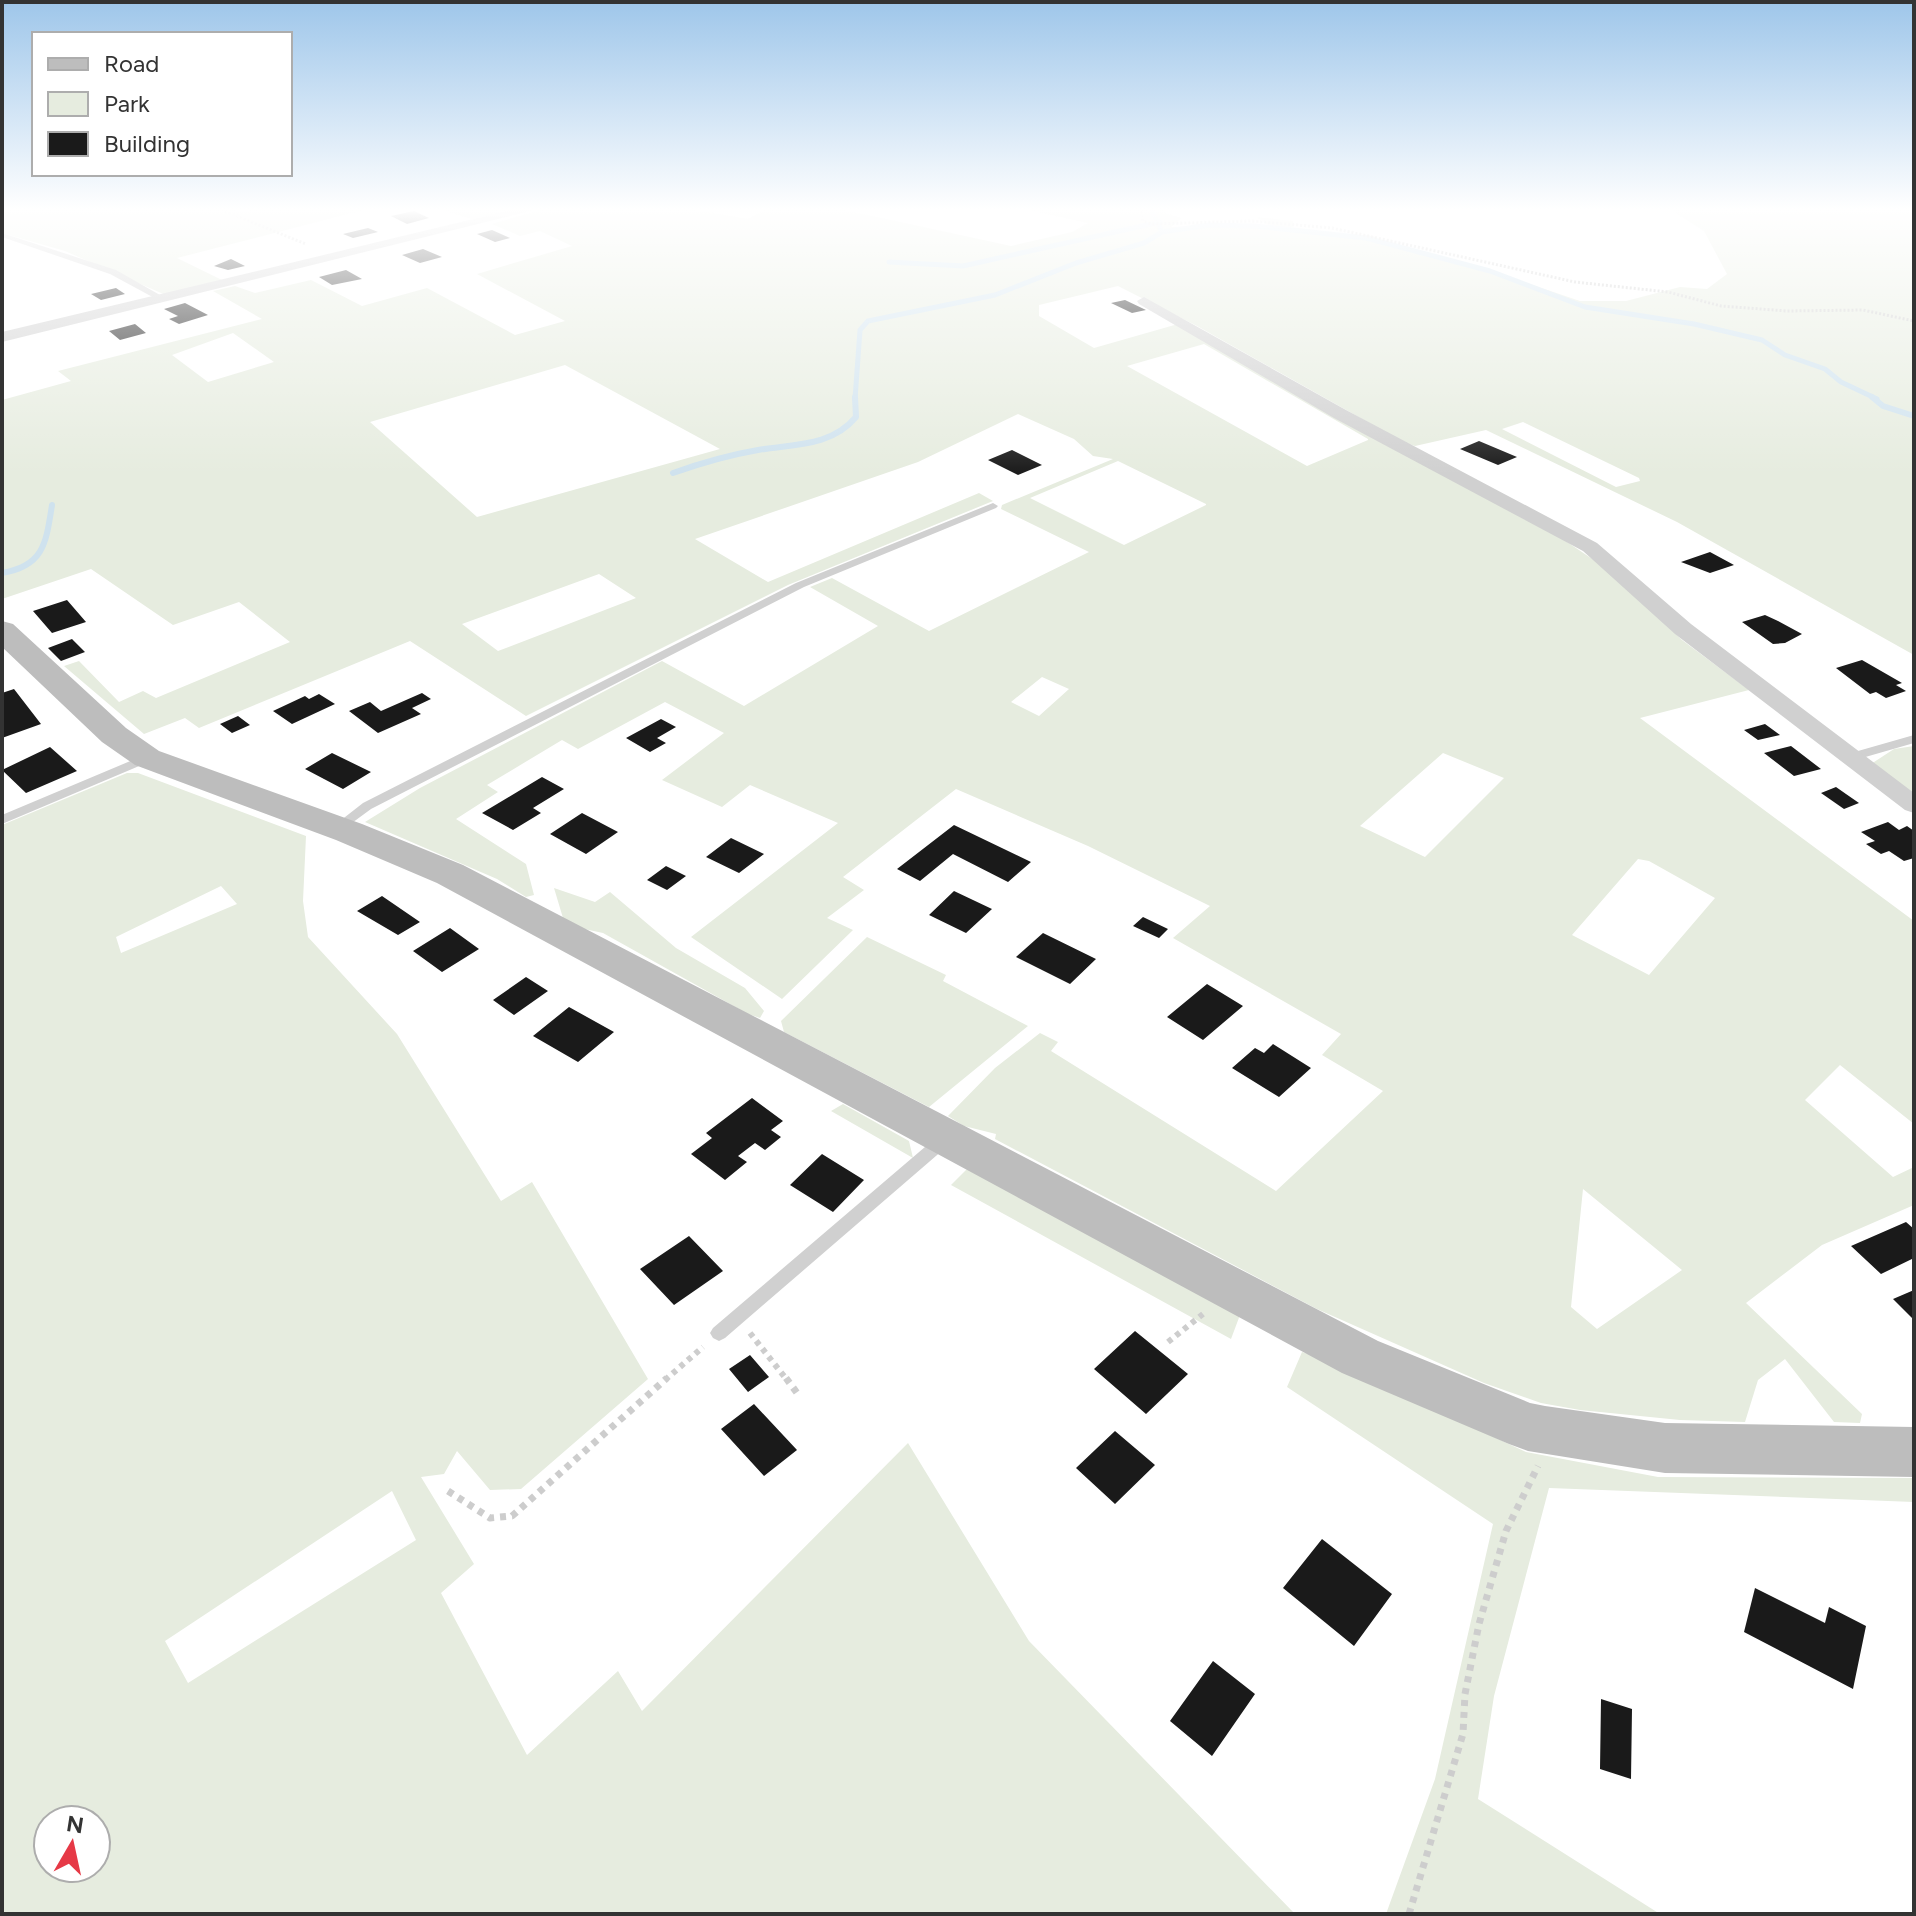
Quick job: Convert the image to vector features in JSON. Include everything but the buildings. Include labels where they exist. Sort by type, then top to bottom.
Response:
[{"type":"street","points":[[2,337],[174,296]]},
{"type":"street","points":[[1144,301],[1340,414],[1445,467],[1590,547],[1683,629],[1848,758],[1914,805]]},
{"type":"street","points":[[2,630],[114,735],[147,758],[337,828],[450,874],[1360,1357],[1528,1427],[1545,1430],[1665,1448],[1914,1452]]},
{"type":"lane","points":[[158,296],[163,299]]},
{"type":"lane","points":[[337,828],[367,806],[800,585],[993,506]]},
{"type":"lane","points":[[1848,758],[1914,739]]},
{"type":"lane","points":[[2,820],[147,758]]},
{"type":"lane","points":[[719,1333],[946,1139]]},
{"type":"path","points":[[1685,296],[1721,306],[1787,311],[1863,310],[1914,321]]},
{"type":"path","points":[[737,1317],[800,1397]]},
{"type":"path","points":[[448,1491],[490,1518],[512,1516],[719,1333]]},
{"type":"path","points":[[1409,1914],[1463,1734],[1465,1694],[1479,1624],[1506,1531],[1543,1457],[1545,1430]]},
{"type":"green space","points":[[222,296],[343,296],[362,306],[397,296],[443,296],[515,335],[565,321],[519,296],[1075,296],[1039,305],[1039,316],[1094,348],[1178,324],[1542,525],[1607,569],[1682,640],[1749,690],[1640,718],[1914,921],[1914,1124],[1840,1065],[1805,1100],[1893,1177],[1914,1167],[1914,1205],[1822,1245],[1746,1303],[1862,1414],[1860,1423],[1834,1422],[1785,1359],[1758,1380],[1745,1422],[1680,1420],[1541,1403],[1484,1383],[1317,1309],[995,1139],[996,1134],[964,1126],[948,1116],[995,1068],[1040,1033],[1058,1042],[1051,1051],[1276,1191],[1383,1091],[1322,1055],[1341,1034],[1173,938],[1210,906],[1088,846],[956,789],[843,877],[864,890],[827,918],[853,930],[782,999],[691,937],[838,823],[750,785],[722,807],[662,780],[724,733],[665,702],[578,749],[562,740],[487,785],[498,792],[456,819],[526,864],[534,895],[526,897],[497,879],[365,822],[420,788],[662,661],[744,706],[878,626],[810,587],[832,578],[929,631],[1089,552],[1001,509],[1002,505],[1113,459],[1093,456],[1074,439],[1018,414],[918,462],[695,539],[768,582],[979,493],[993,501],[788,585],[526,716],[410,641],[199,728],[185,718],[144,734],[64,666],[79,661],[119,702],[143,691],[156,698],[290,642],[239,602],[173,625],[91,569],[2,599],[2,400],[71,381],[58,371],[262,319]],"holes":[[[233,333],[274,362],[208,382],[172,355]],[[1204,344],[1368,440],[1307,466],[1127,366]],[[565,365],[720,449],[477,517],[370,422]],[[1118,461],[1206,504],[1124,545],[1030,498]],[[599,574],[636,598],[498,651],[462,624]],[[1042,677],[1069,689],[1039,716],[1011,702]],[[1443,753],[1504,778],[1425,857],[1360,826]],[[1638,859],[1649,861],[1715,898],[1649,975],[1572,935]],[[1583,1189],[1682,1270],[1597,1329],[1571,1307]]]},
{"type":"green space","points":[[1139,296],[1567,296],[1580,301],[1626,301],[1644,296],[1914,296],[1914,655],[1677,522],[1486,430],[1415,446],[1403,442]],"holes":[[[1523,422],[1640,481],[1616,487],[1502,429]]]},
{"type":"green space","points":[[1914,746],[1914,795],[1871,764],[1894,749]]},
{"type":"green space","points":[[127,773],[138,773],[306,836],[303,901],[308,937],[397,1034],[501,1201],[532,1182],[648,1379],[521,1489],[490,1490],[457,1451],[444,1474],[421,1477],[474,1564],[441,1593],[527,1755],[618,1671],[642,1711],[908,1443],[1029,1641],[1295,1914],[2,1914],[2,825]],"holes":[[[221,886],[237,904],[121,953],[116,937]],[[392,1491],[416,1540],[188,1683],[165,1641]]]},
{"type":"green space","points":[[554,888],[595,902],[610,892],[676,948],[745,988],[764,1011],[760,1018],[603,933],[575,927],[563,918]]},
{"type":"green space","points":[[867,937],[946,975],[943,981],[1028,1026],[929,1107],[784,1032],[781,1021]]},
{"type":"green space","points":[[843,1104],[909,1141],[913,1158],[831,1111]]},
{"type":"green space","points":[[968,1168],[1240,1315],[1231,1339],[951,1185]]},
{"type":"green space","points":[[1302,1352],[1331,1361],[1526,1452],[1658,1477],[1914,1478],[1914,1502],[1549,1488],[1494,1696],[1478,1799],[1660,1914],[1386,1914],[1435,1779],[1493,1524],[1287,1387]]},
{"type":"waterway","points":[[855,398],[860,330],[868,321],[988,296]]},
{"type":"waterway","points":[[1557,296],[1585,307],[1694,324],[1762,340],[1785,355],[1825,369],[1841,382],[1877,399]]},
{"type":"waterway","points":[[1872,397],[1883,406],[1914,416]]},
{"type":"waterway","points":[[673,473],[736,454],[823,439],[846,427],[856,417],[855,398]]},
{"type":"waterway","points":[[2,573],[16,570],[35,558],[45,541],[52,505]]}]
